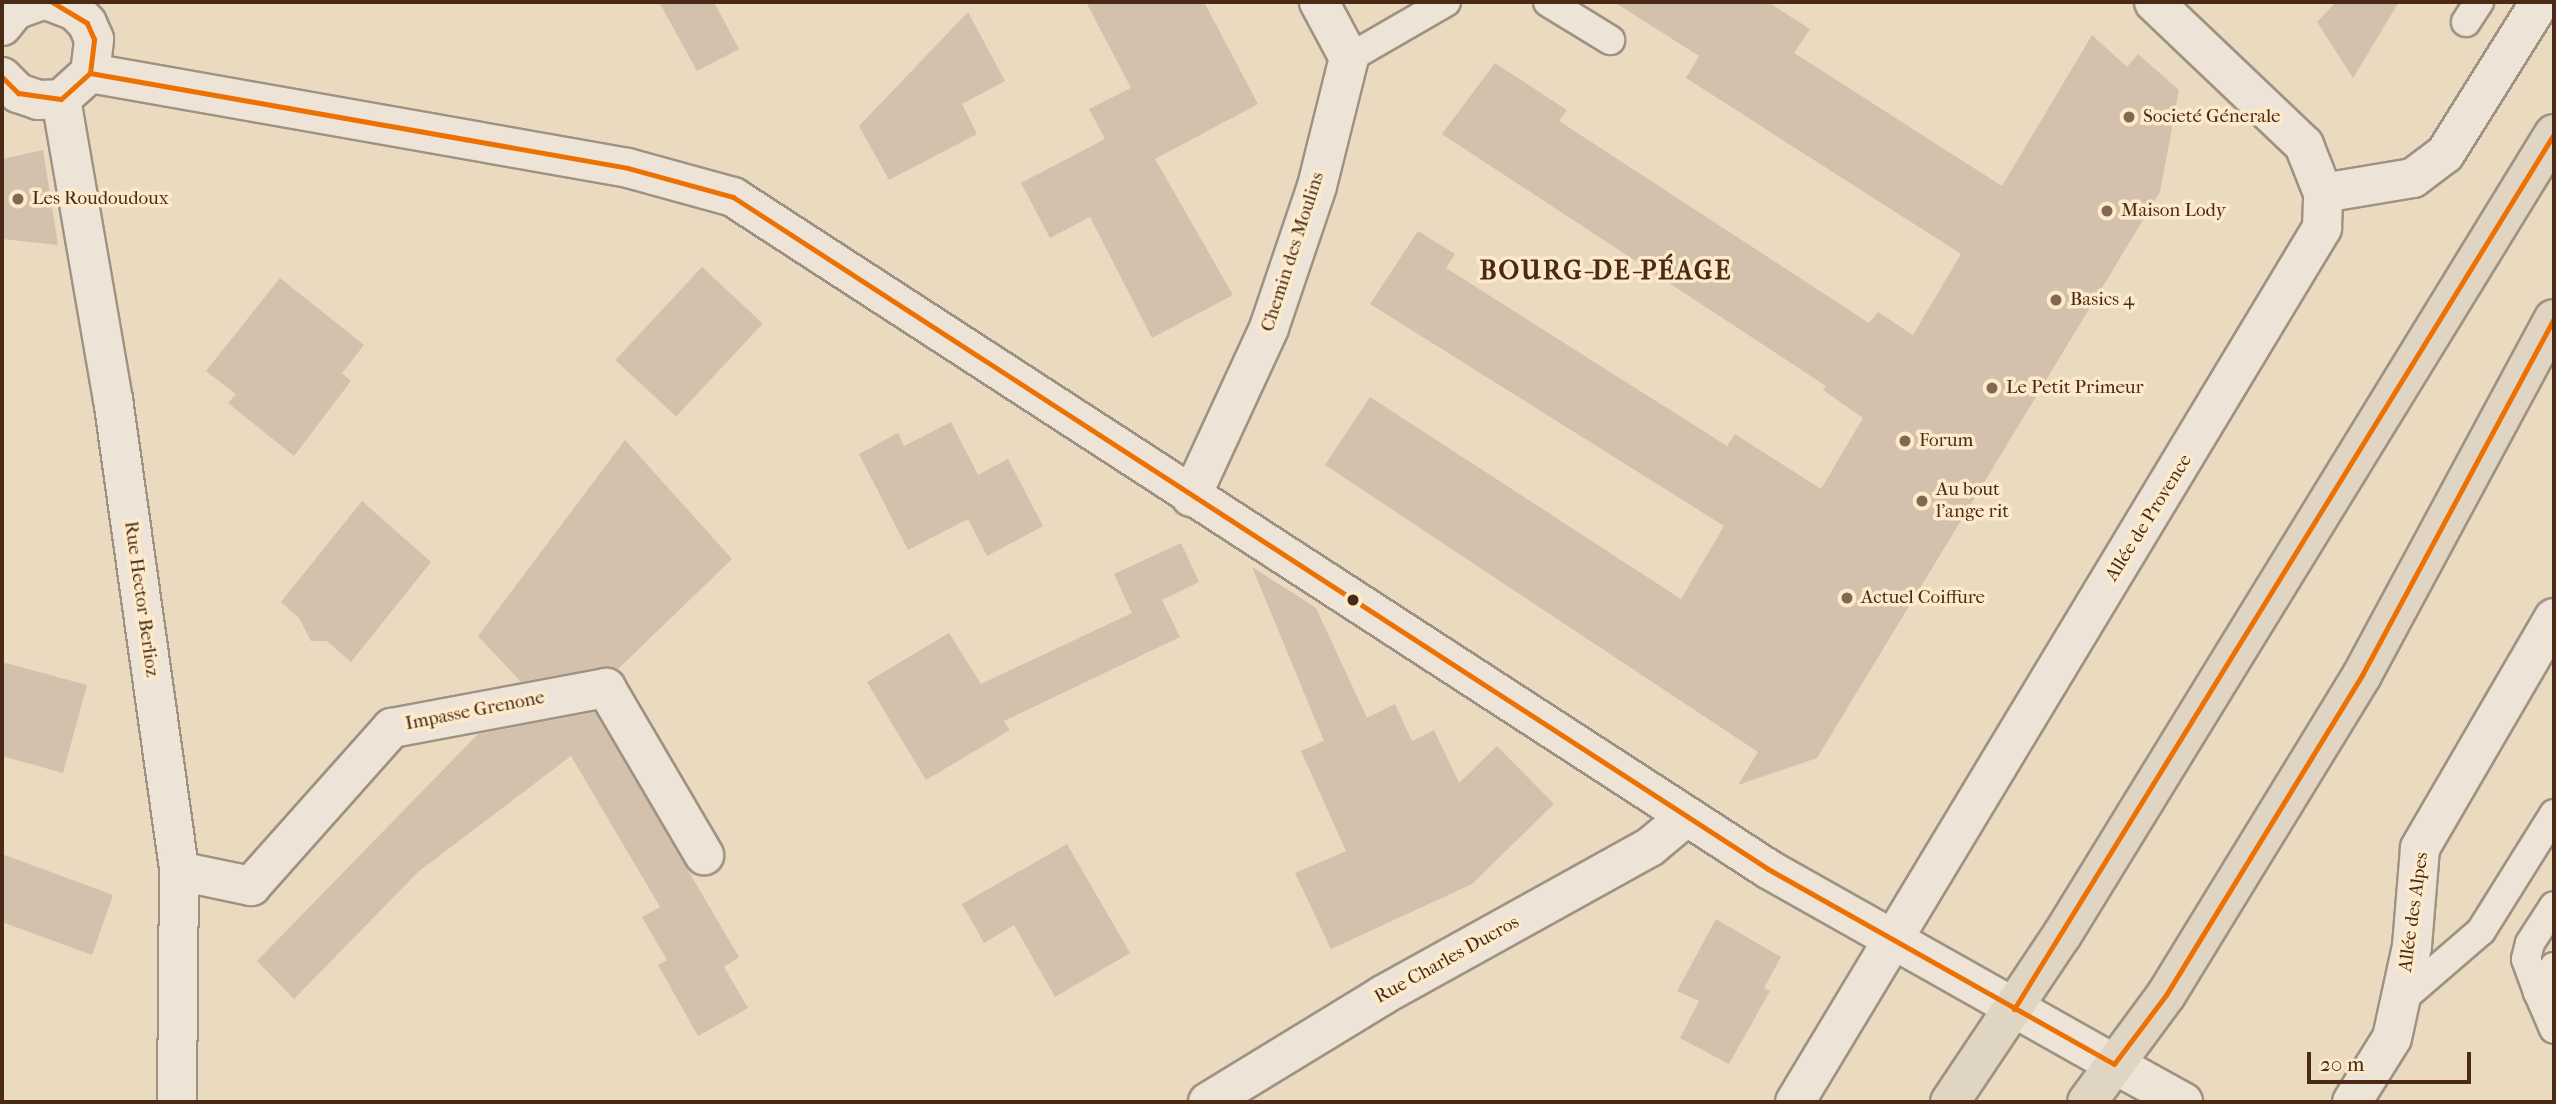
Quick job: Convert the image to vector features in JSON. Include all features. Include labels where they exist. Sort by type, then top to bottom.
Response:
[{"type":"main road","points":[[1951,1102],[2014,1009],[2554,134]]},
{"type":"main road","points":[[2087,1102],[2166,995],[2362,675],[2554,319]]},
{"type":"street","points":[[1319,2],[1349,58]]},
{"type":"street","points":[[2154,2],[2304,145],[2323,193],[2413,178],[2445,154],[2540,2]]},
{"type":"street","points":[[7,94],[38,100],[61,99],[90,73],[94,39],[43,7]]},
{"type":"street","name":"Chemin des Moulins","points":[[1191,497],[1269,328],[1317,186],[1349,58]]},
{"type":"street","points":[[90,73],[628,168],[733,197],[1686,817],[1891,941],[2183,1102]]},
{"type":"street","name":"Rue Hector Berlioz","points":[[61,99],[113,399],[179,871],[177,1102]]},
{"type":"street","name":"Allée de Provence","points":[[1795,1102],[2304,264],[2322,228],[2323,193]]},
{"type":"street","name":"Allée des Alpes","points":[[2352,1102],[2392,1038],[2412,946],[2420,848],[2554,618]]},
{"type":"street","name":"Impasse Grenone","points":[[179,871],[251,886],[392,728],[506,702],[606,688],[704,855]]},
{"type":"street","name":"Rue Charles Ducros","points":[[1208,1102],[1383,995],[1650,847],[1686,817]]},
{"type":"lane","points":[[1349,58],[1446,2]]},
{"type":"lane","points":[[1548,2],[1610,40]]},
{"type":"lane","points":[[2401,1000],[2481,931],[2554,814]]},
{"type":"lane","points":[[2554,906],[2530,943],[2526,959],[2554,1029]]},
{"type":"lane","points":[[2538,992],[2554,967]]},
{"type":"building","points":[[659,2],[714,2],[739,49],[697,71]]},
{"type":"building","points":[[1086,2],[1204,2],[1258,104],[1155,159],[1233,295],[1152,338],[1090,217],[1050,238],[1021,183],[1105,139],[1089,109],[1131,88]]},
{"type":"building","points":[[1614,2],[1768,2],[1810,29],[1794,53],[2002,186],[2092,35],[2127,67],[2138,54],[2179,90],[2160,192],[1817,758],[1738,785],[1758,752],[1325,465],[1370,397],[1681,599],[1724,526],[1370,304],[1418,231],[1455,254],[1446,268],[1727,446],[1735,434],[1821,489],[1863,418],[1823,390],[1826,386],[1442,134],[1495,63],[1567,110],[1559,121],[1869,323],[1878,312],[1913,335],[1961,254],[1686,78],[1699,56]]},
{"type":"building","points":[[2336,2],[2399,2],[2353,78],[2317,22]]},
{"type":"building","points":[[968,12],[1005,81],[962,104],[977,134],[889,180],[859,126]]},
{"type":"building","points":[[43,150],[58,245],[2,239],[2,159]]},
{"type":"building","points":[[702,267],[763,324],[676,416],[615,360]]},
{"type":"building","points":[[280,278],[364,345],[342,373],[351,381],[294,456],[228,403],[236,394],[206,371]]},
{"type":"building","points":[[951,422],[978,475],[1008,459],[1043,526],[987,556],[968,519],[908,550],[859,454],[898,433],[904,446]]},
{"type":"building","points":[[625,440],[732,559],[617,670],[602,667],[521,682],[478,636]]},
{"type":"building","points":[[362,501],[431,562],[351,662],[327,641],[311,641],[299,618],[281,602]]},
{"type":"building","points":[[1181,543],[1199,582],[1162,600],[1180,637],[1004,721],[1010,730],[926,780],[867,682],[949,633],[981,684],[1132,613],[1114,574]]},
{"type":"building","points":[[1252,567],[1316,608],[1367,718],[1395,704],[1412,741],[1434,730],[1459,783],[1497,746],[1554,804],[1472,884],[1331,949],[1295,873],[1346,851],[1301,751],[1324,741]]},
{"type":"building","points":[[2,662],[87,685],[63,773],[2,756]]},
{"type":"building","points":[[595,712],[739,957],[724,967],[748,1008],[698,1036],[658,965],[667,960],[642,917],[660,907],[571,756],[418,872],[294,999],[257,961],[478,734]]},
{"type":"building","points":[[1067,844],[1130,953],[1055,997],[1014,925],[984,943],[962,904]]},
{"type":"building","points":[[2,854],[113,895],[92,955],[2,922]]},
{"type":"building","points":[[1716,919],[1781,957],[1764,988],[1770,991],[1729,1064],[1680,1038],[1699,1001],[1677,991]]},
{"type":"transit line","points":[[2,77],[18,93],[61,99],[90,73],[94,39],[87,23],[52,2]]},
{"type":"transit line","points":[[90,73],[628,168],[733,197],[1768,869],[2114,1064],[2166,995],[2362,675],[2554,319]]},
{"type":"transit line","points":[[2014,1009],[2554,134]]},
{"type":"place","name":"Societé Génerale","points":[[2129,117]]},
{"type":"place","name":"Les Roudoudoux","points":[[18,199]]},
{"type":"place","name":"Maison Lody","points":[[2107,211]]},
{"type":"place","name":"Basics 4","points":[[2056,300]]},
{"type":"place","name":"Le Petit Primeur","points":[[1992,388]]},
{"type":"place","name":"Forum","points":[[1905,441]]},
{"type":"place","name":"Au bout l'ange rit","points":[[1922,501]]},
{"type":"place","name":"Actuel Coiffure","points":[[1847,598]]},
{"type":"district","name":"BOURG-DE-PÉAGE","points":[[1606,271]]}]
